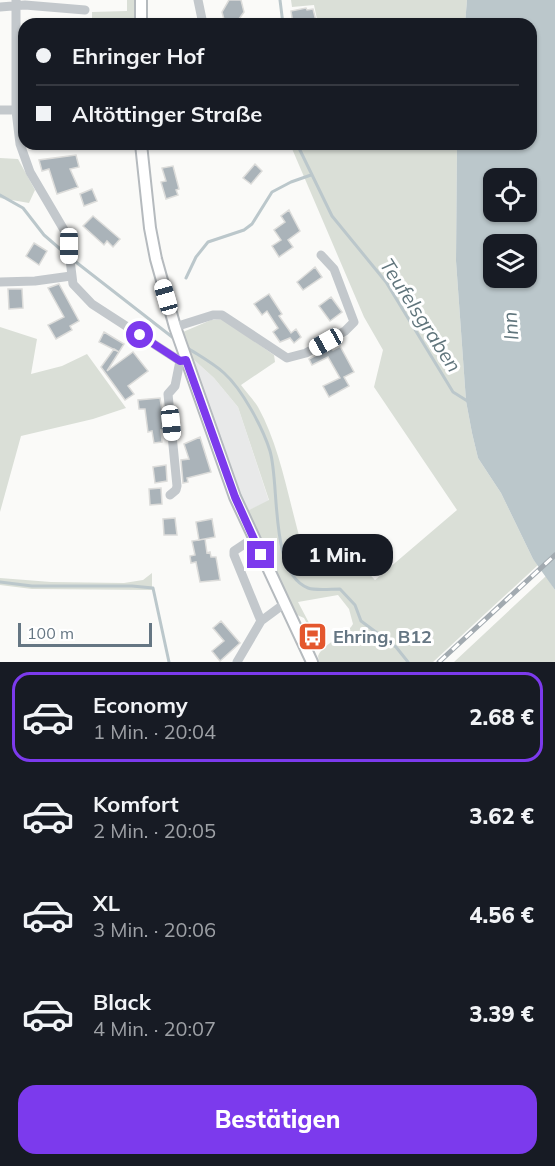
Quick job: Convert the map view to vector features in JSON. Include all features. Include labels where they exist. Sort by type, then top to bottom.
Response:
[{"type":"main road","points":[[141,0],[141,18]]},
{"type":"main road","points":[[142,150],[150,228],[156,259],[184,359],[235,497],[312,662]]},
{"type":"street","points":[[198,0],[202,18]]},
{"type":"street","points":[[0,8],[16,3],[85,9]]},
{"type":"street","points":[[16,3],[18,56]]},
{"type":"street","points":[[0,110],[18,110]]},
{"type":"street","points":[[22,150],[30,172],[65,231],[69,246],[71,276],[77,290],[92,304],[184,359],[175,386],[168,394],[177,486],[170,495]]},
{"type":"street","points":[[176,330],[213,315],[222,315],[287,358],[306,353],[354,322],[334,269],[321,255]]},
{"type":"street","points":[[0,282],[35,281],[71,276]]},
{"type":"street","points":[[246,543],[234,551],[234,555],[261,621]]},
{"type":"street","points":[[237,662],[261,621],[284,604]]},
{"type":"shaded area","points":[[127,0],[136,0],[136,18],[92,18],[92,12],[127,11]]},
{"type":"shaded area","points":[[291,0],[467,0],[466,18],[317,18],[314,5],[292,7]]},
{"type":"shaded area","points":[[293,150],[457,150],[456,261],[466,401],[472,433],[478,458],[501,493],[538,565],[433,662],[319,662],[318,656],[321,651],[353,624],[349,609],[338,595],[298,602],[317,638],[315,639],[304,618],[297,615],[273,571],[247,511],[269,500],[238,407],[214,378],[192,358],[183,332],[211,320],[223,319],[274,355],[275,362],[241,385],[258,407],[273,440],[303,549],[309,560],[341,536],[356,560],[375,580],[457,510],[374,387],[383,350],[364,317]]},
{"type":"shaded area","points":[[0,158],[18,159],[35,190],[29,203],[0,198]]},
{"type":"shaded area","points":[[0,327],[37,339],[31,374],[62,366],[87,354],[126,408],[93,419],[21,436],[0,512]]},
{"type":"shaded area","points":[[192,358],[214,378],[238,407],[269,501],[247,511]]},
{"type":"shaded area","points":[[152,573],[152,590],[32,589],[0,585],[0,578],[51,582],[124,583],[143,580]]},
{"type":"shaded area","points":[[546,576],[555,590],[555,662],[454,662]]},
{"type":"water","name":"Inn","points":[[467,0],[555,0],[555,590],[533,559],[501,493],[478,458],[466,401],[456,261],[457,150],[537,150],[537,18],[466,18]]},
{"type":"building","points":[[229,0],[241,0],[244,12],[240,18],[224,18],[222,12]]},
{"type":"building","points":[[313,9],[315,18],[292,18],[291,11]]},
{"type":"building","points":[[76,155],[79,167],[70,169],[78,187],[57,194],[49,169],[42,171],[39,160]]},
{"type":"building","points":[[255,164],[262,171],[251,184],[243,178]]},
{"type":"building","points":[[173,166],[179,189],[176,190],[178,195],[166,199],[161,182],[166,181],[162,168]]},
{"type":"building","points":[[92,189],[97,201],[84,206],[80,194]]},
{"type":"building","points":[[289,210],[300,231],[288,240],[293,247],[279,257],[272,246],[281,240],[274,230],[285,222],[281,216]]},
{"type":"building","points":[[93,216],[120,239],[113,247],[107,241],[104,245],[83,226]]},
{"type":"building","points":[[34,243],[47,251],[39,265],[26,256]]},
{"type":"building","points":[[315,267],[322,277],[303,290],[297,282]]},
{"type":"building","points":[[59,284],[79,321],[70,326],[72,330],[56,339],[48,325],[64,317],[48,288]]},
{"type":"building","points":[[8,289],[22,289],[23,308],[9,309]]},
{"type":"building","points":[[269,294],[282,314],[279,316],[291,333],[296,329],[301,337],[294,343],[290,338],[280,342],[273,332],[278,328],[267,311],[262,315],[254,304]]},
{"type":"building","points":[[331,297],[342,312],[330,321],[319,306]]},
{"type":"building","points":[[104,332],[124,344],[119,352],[99,342]]},
{"type":"building","points":[[340,346],[354,372],[344,377],[349,386],[329,397],[323,386],[340,378],[328,357],[312,365],[309,359],[331,347],[333,350]]},
{"type":"building","points":[[114,349],[119,352],[107,371],[133,352],[148,371],[128,386],[134,394],[125,400],[101,367]]},
{"type":"building","points":[[160,398],[165,430],[161,430],[162,442],[154,443],[152,431],[148,432],[145,409],[139,409],[138,400]]},
{"type":"building","points":[[200,437],[211,472],[187,478],[188,482],[183,483],[181,460],[189,459],[184,444]]},
{"type":"building","points":[[166,465],[167,481],[155,483],[153,467]]},
{"type":"building","points":[[161,488],[162,504],[150,505],[149,489]]},
{"type":"building","points":[[175,518],[177,535],[164,535],[163,519]]},
{"type":"building","points":[[212,519],[215,537],[199,540],[196,522]]},
{"type":"building","points":[[205,539],[207,553],[210,552],[211,557],[216,557],[220,580],[200,582],[196,562],[191,563],[190,556],[195,555],[192,541]]},
{"type":"building","points":[[221,621],[240,643],[220,661],[212,651],[224,641],[213,628]]},
{"type":"waterway","name":"Teufelsgraben","points":[[280,0],[282,18]]},
{"type":"waterway","name":"Teufelsgraben","points":[[300,150],[332,216],[386,282],[453,392],[469,402]]},
{"type":"waterway","points":[[186,278],[196,257],[208,242],[244,230],[252,224],[272,192],[311,175]]},
{"type":"waterway","points":[[0,195],[23,208],[44,235],[67,255]]},
{"type":"waterway","points":[[72,259],[176,340]]},
{"type":"waterway","points":[[186,347],[215,366],[231,380],[245,399],[262,431],[273,466],[281,547],[287,565],[296,579],[311,589],[340,589],[355,605],[361,621],[396,647],[408,662]]},
{"type":"waterway","points":[[0,582],[32,586],[153,588],[169,662]]},
{"type":"railway","points":[[439,662],[555,555]]},
{"type":"place","name":"Ehring, B12","points":[[312,636]]},
{"type":"route","points":[[140,335],[180,361],[186,360],[235,497],[261,555]]}]
